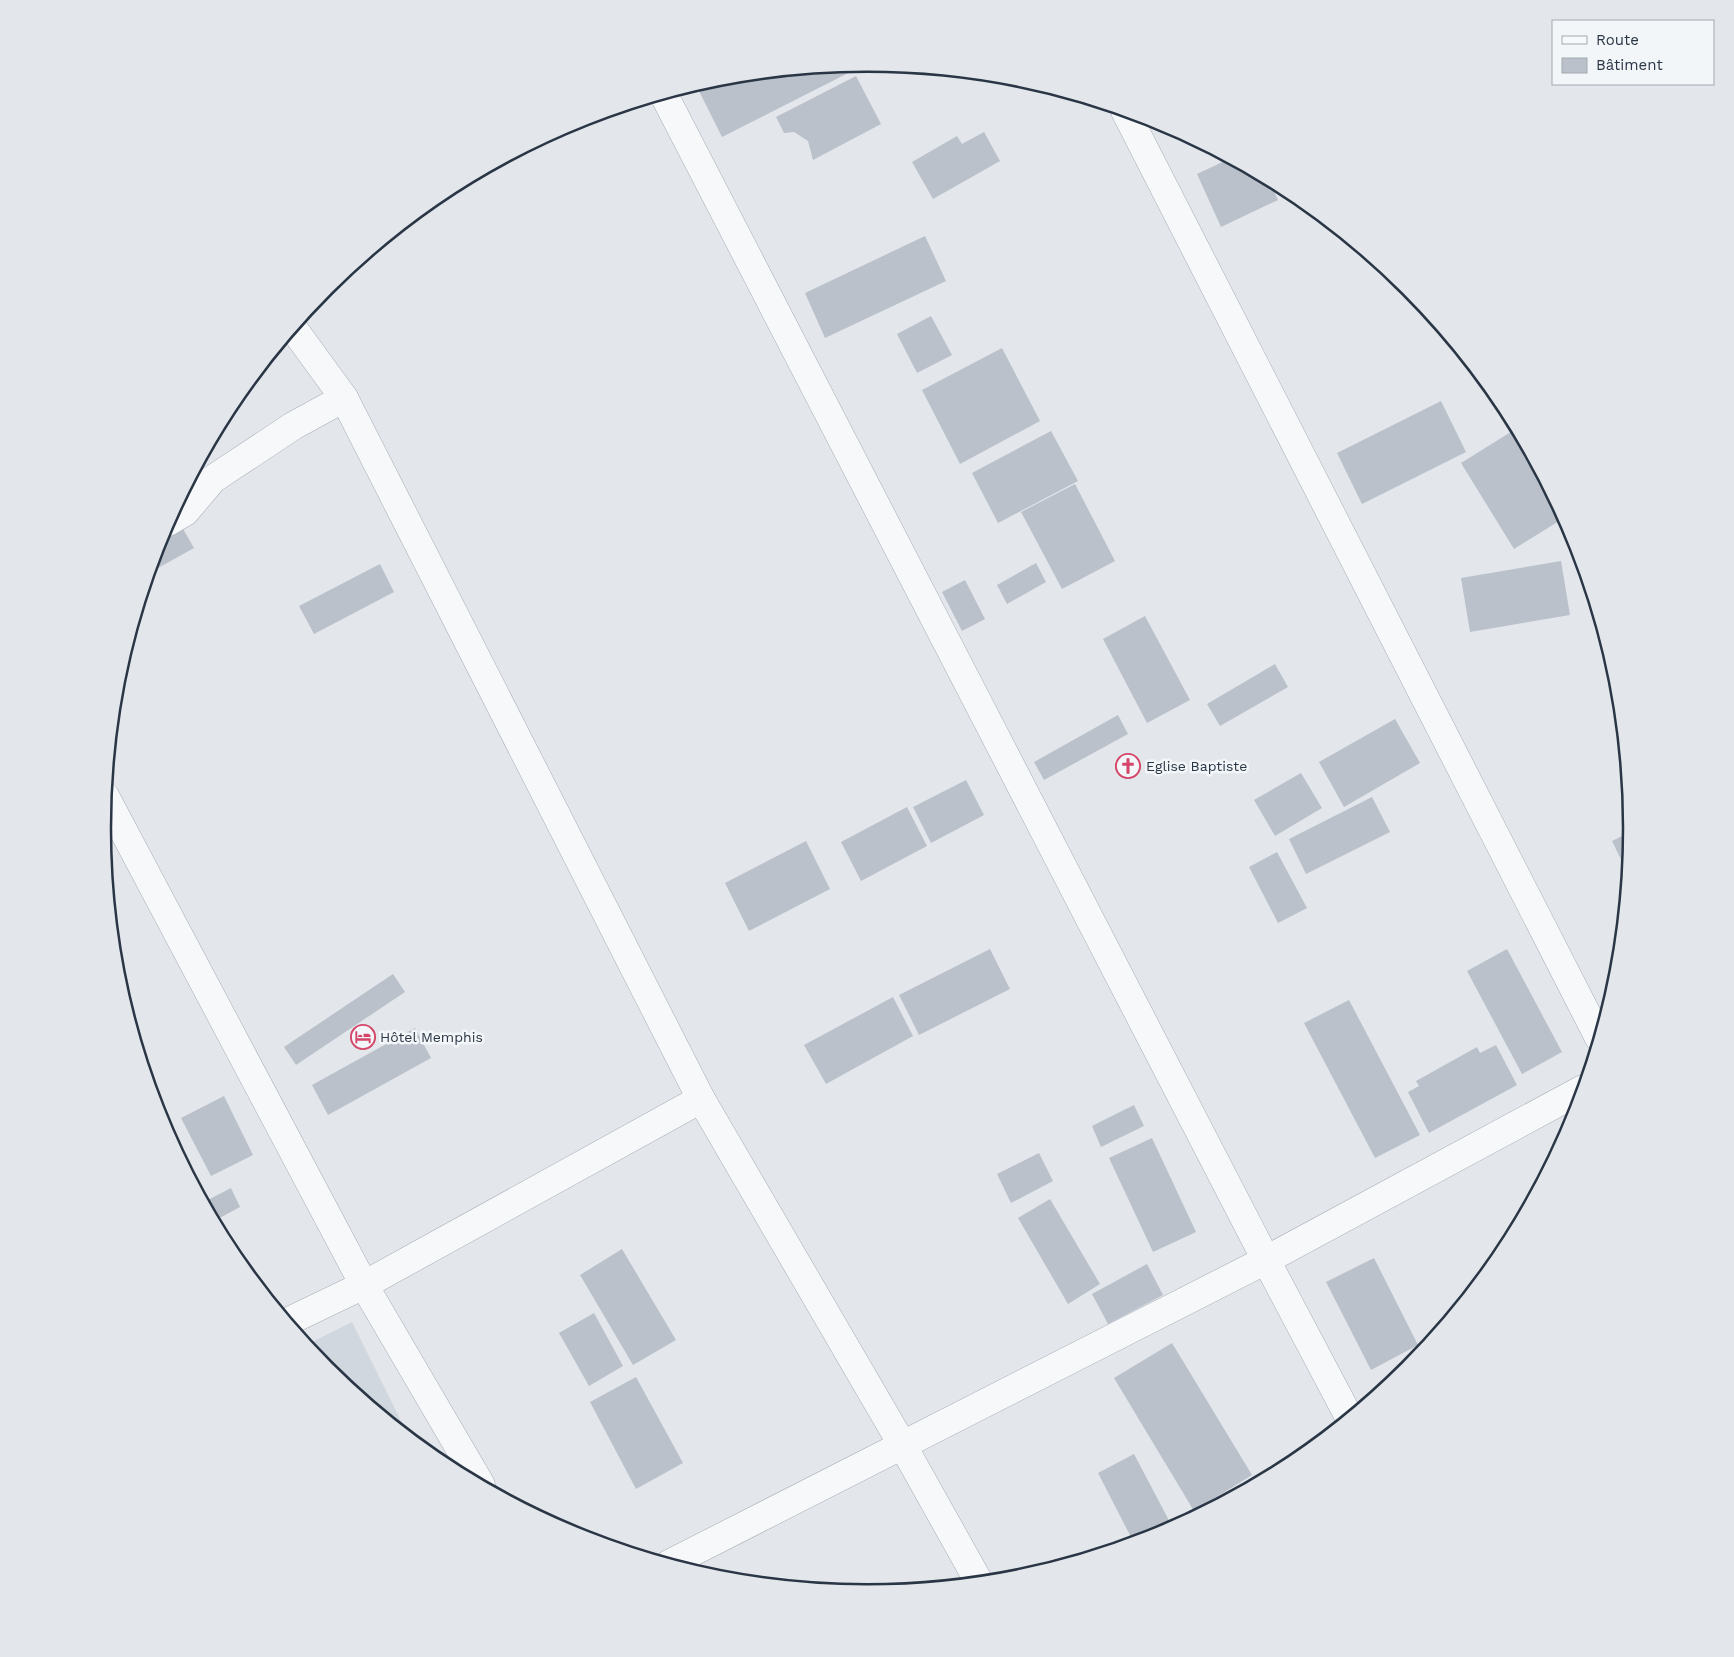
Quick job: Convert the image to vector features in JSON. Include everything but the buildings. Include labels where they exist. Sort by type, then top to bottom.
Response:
[{"type":"street","points":[[666,99],[1346,1412]]},
{"type":"street","points":[[1130,120],[1595,1030]]},
{"type":"street","points":[[297,333],[344,398],[701,1099],[976,1576]]},
{"type":"street","points":[[180,515],[185,512],[213,478],[293,426],[344,398]]},
{"type":"street","points":[[112,807],[364,1286],[475,1474]]},
{"type":"street","points":[[676,1560],[1266,1260],[1575,1094]]},
{"type":"street","points":[[293,1319],[364,1286],[701,1099]]},
{"type":"shaded area","points":[[352,1322],[403,1425],[369,1397],[332,1363],[313,1342]]},
{"type":"place","name":"Eglise Baptiste","points":[[1128,766]]},
{"type":"place","name":"Hôtel Memphis","points":[[363,1037]]}]
